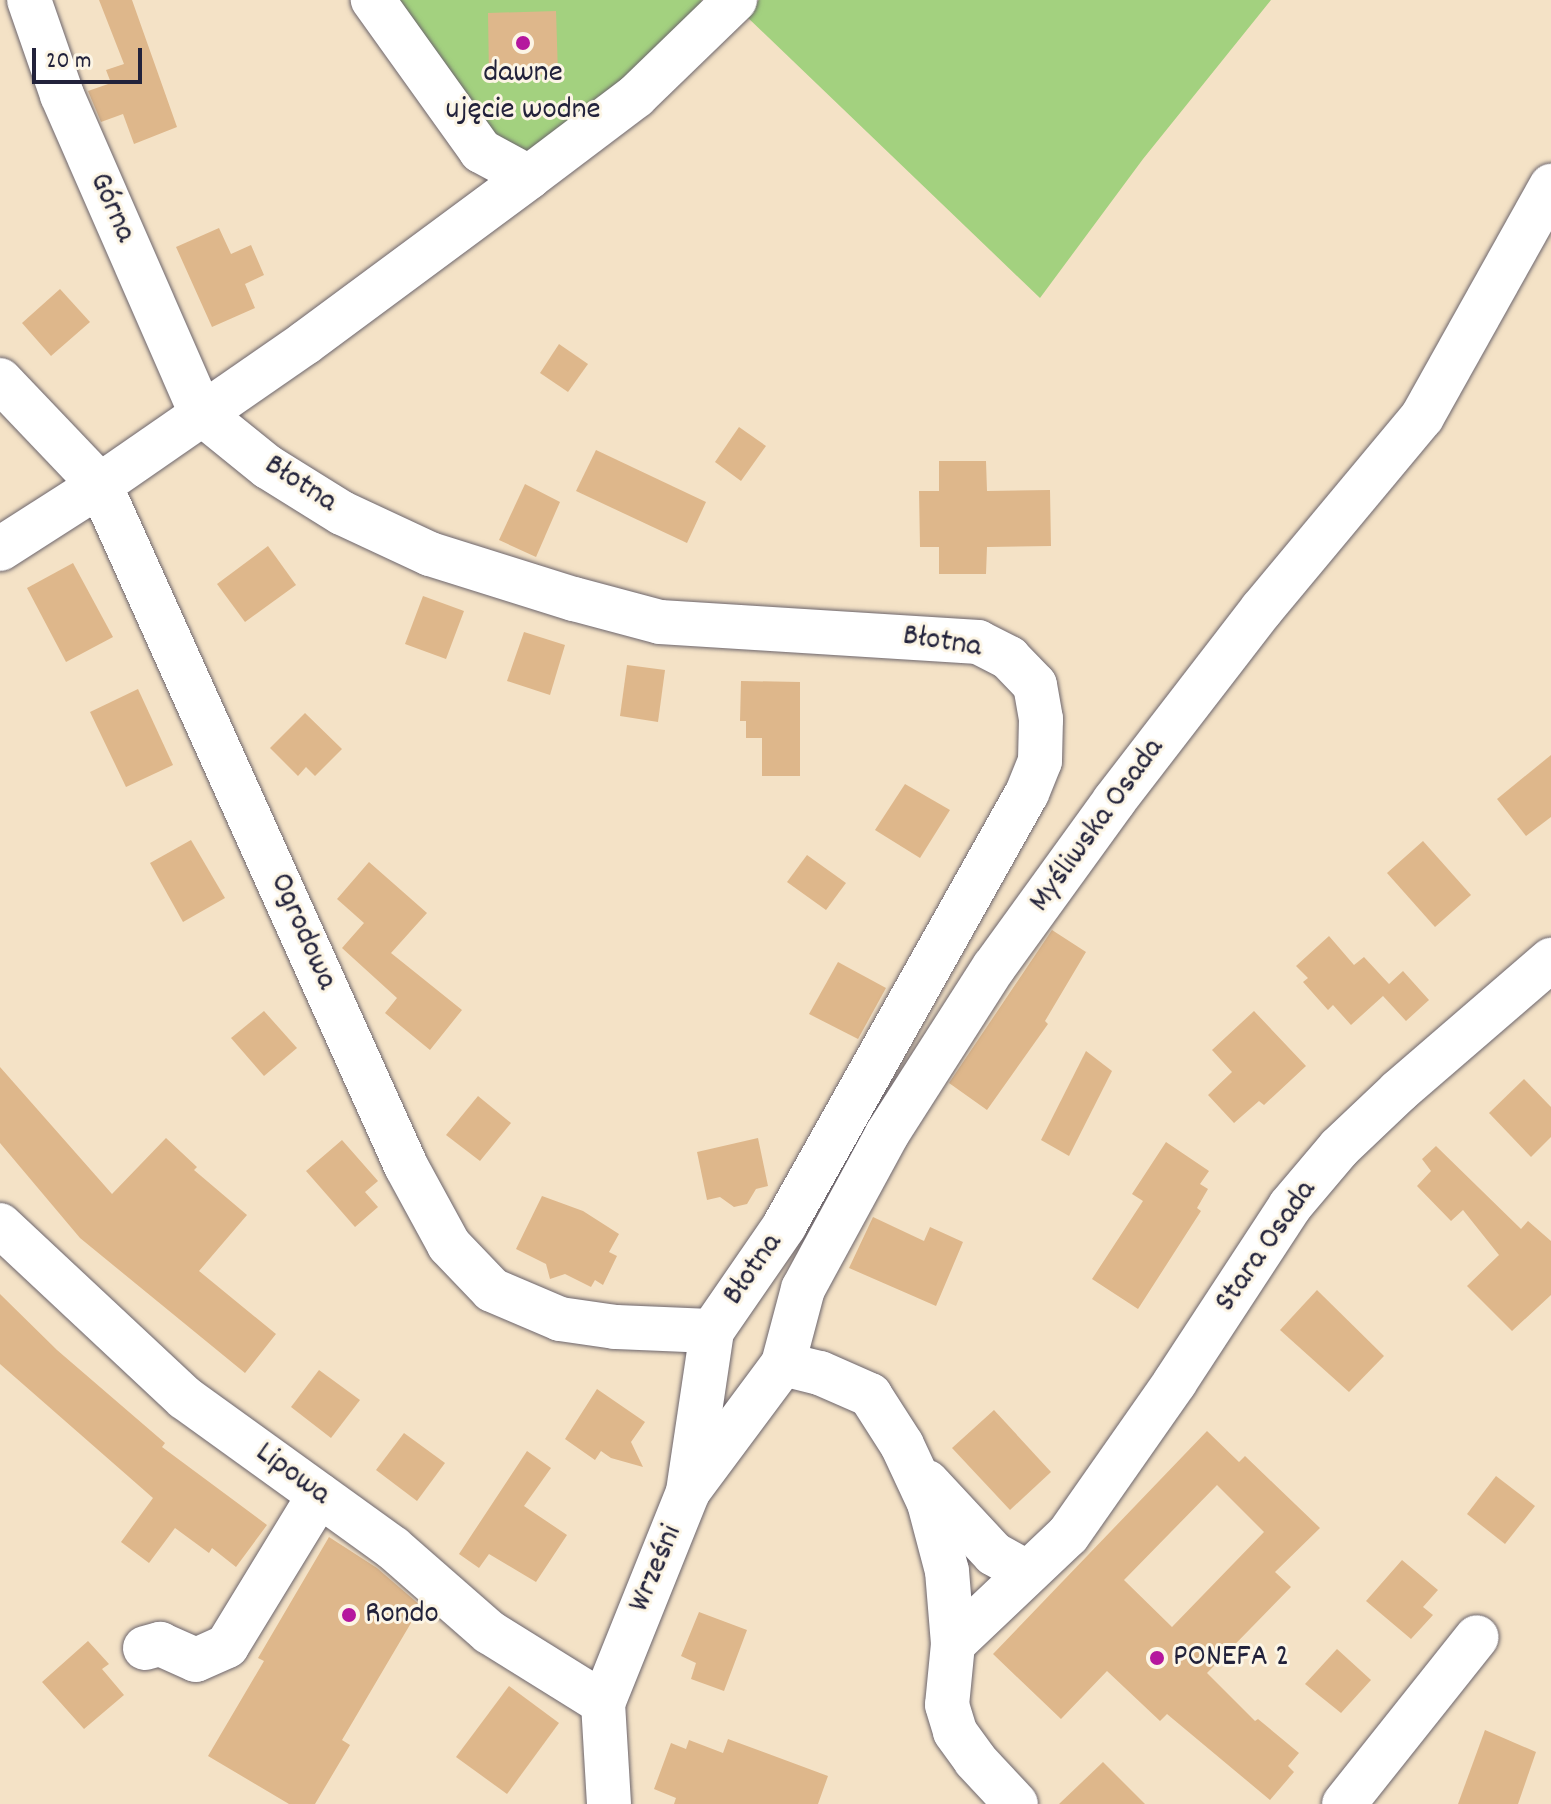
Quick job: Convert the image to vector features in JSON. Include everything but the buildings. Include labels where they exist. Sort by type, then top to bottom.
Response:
[{"type":"street","name":"Górna","points":[[29,0],[62,95],[201,413]]},
{"type":"street","points":[[373,0],[481,151],[529,177]]},
{"type":"street","points":[[0,549],[100,485],[305,343],[529,177],[636,96],[735,0]]},
{"type":"street","name":"Myśliwska Osada","points":[[688,1492],[783,1364],[803,1289],[887,1134],[994,967],[1114,801],[1262,609],[1422,417],[1551,186]]},
{"type":"street","name":"Ogrodowa","points":[[0,380],[100,485],[406,1166],[449,1245],[492,1290],[560,1319],[615,1327],[712,1331]]},
{"type":"street","name":"Błotna","points":[[201,413],[268,467],[342,513],[430,554],[660,622],[787,632],[924,636],[978,642],[1009,658],[1035,685],[1041,719],[1040,761],[1027,793],[785,1225],[712,1331]]},
{"type":"street","name":"Stara Osada","points":[[953,1644],[1068,1535],[1175,1382],[1290,1206],[1339,1148],[1399,1091],[1551,960]]},
{"type":"street","name":"Lipowa","points":[[0,1225],[185,1398],[393,1548],[489,1632],[603,1703]]},
{"type":"street","name":"Wrześni","points":[[609,1804],[603,1703],[688,1492],[712,1331]]},
{"type":"street","points":[[783,1364],[820,1373],[870,1395],[914,1469],[932,1513],[947,1571],[953,1644],[947,1705],[955,1732],[975,1760],[1016,1804]]},
{"type":"street","points":[[914,1469],[994,1554],[1026,1572]]},
{"type":"street","points":[[145,1648],[160,1644],[196,1660],[227,1646],[319,1495]]},
{"type":"street","points":[[1344,1804],[1477,1637]]},
{"type":"green space","points":[[385,0],[701,0],[707,11],[527,167],[487,142]]},
{"type":"green space","points":[[759,0],[1271,0],[1143,159],[1040,298],[745,15]]},
{"type":"place","name":"dawne ujęcie wodne","points":[[523,43]]},
{"type":"place","name":"Rondo","points":[[349,1615]]},
{"type":"place","name":"PONEFA 2","points":[[1157,1658]]}]
